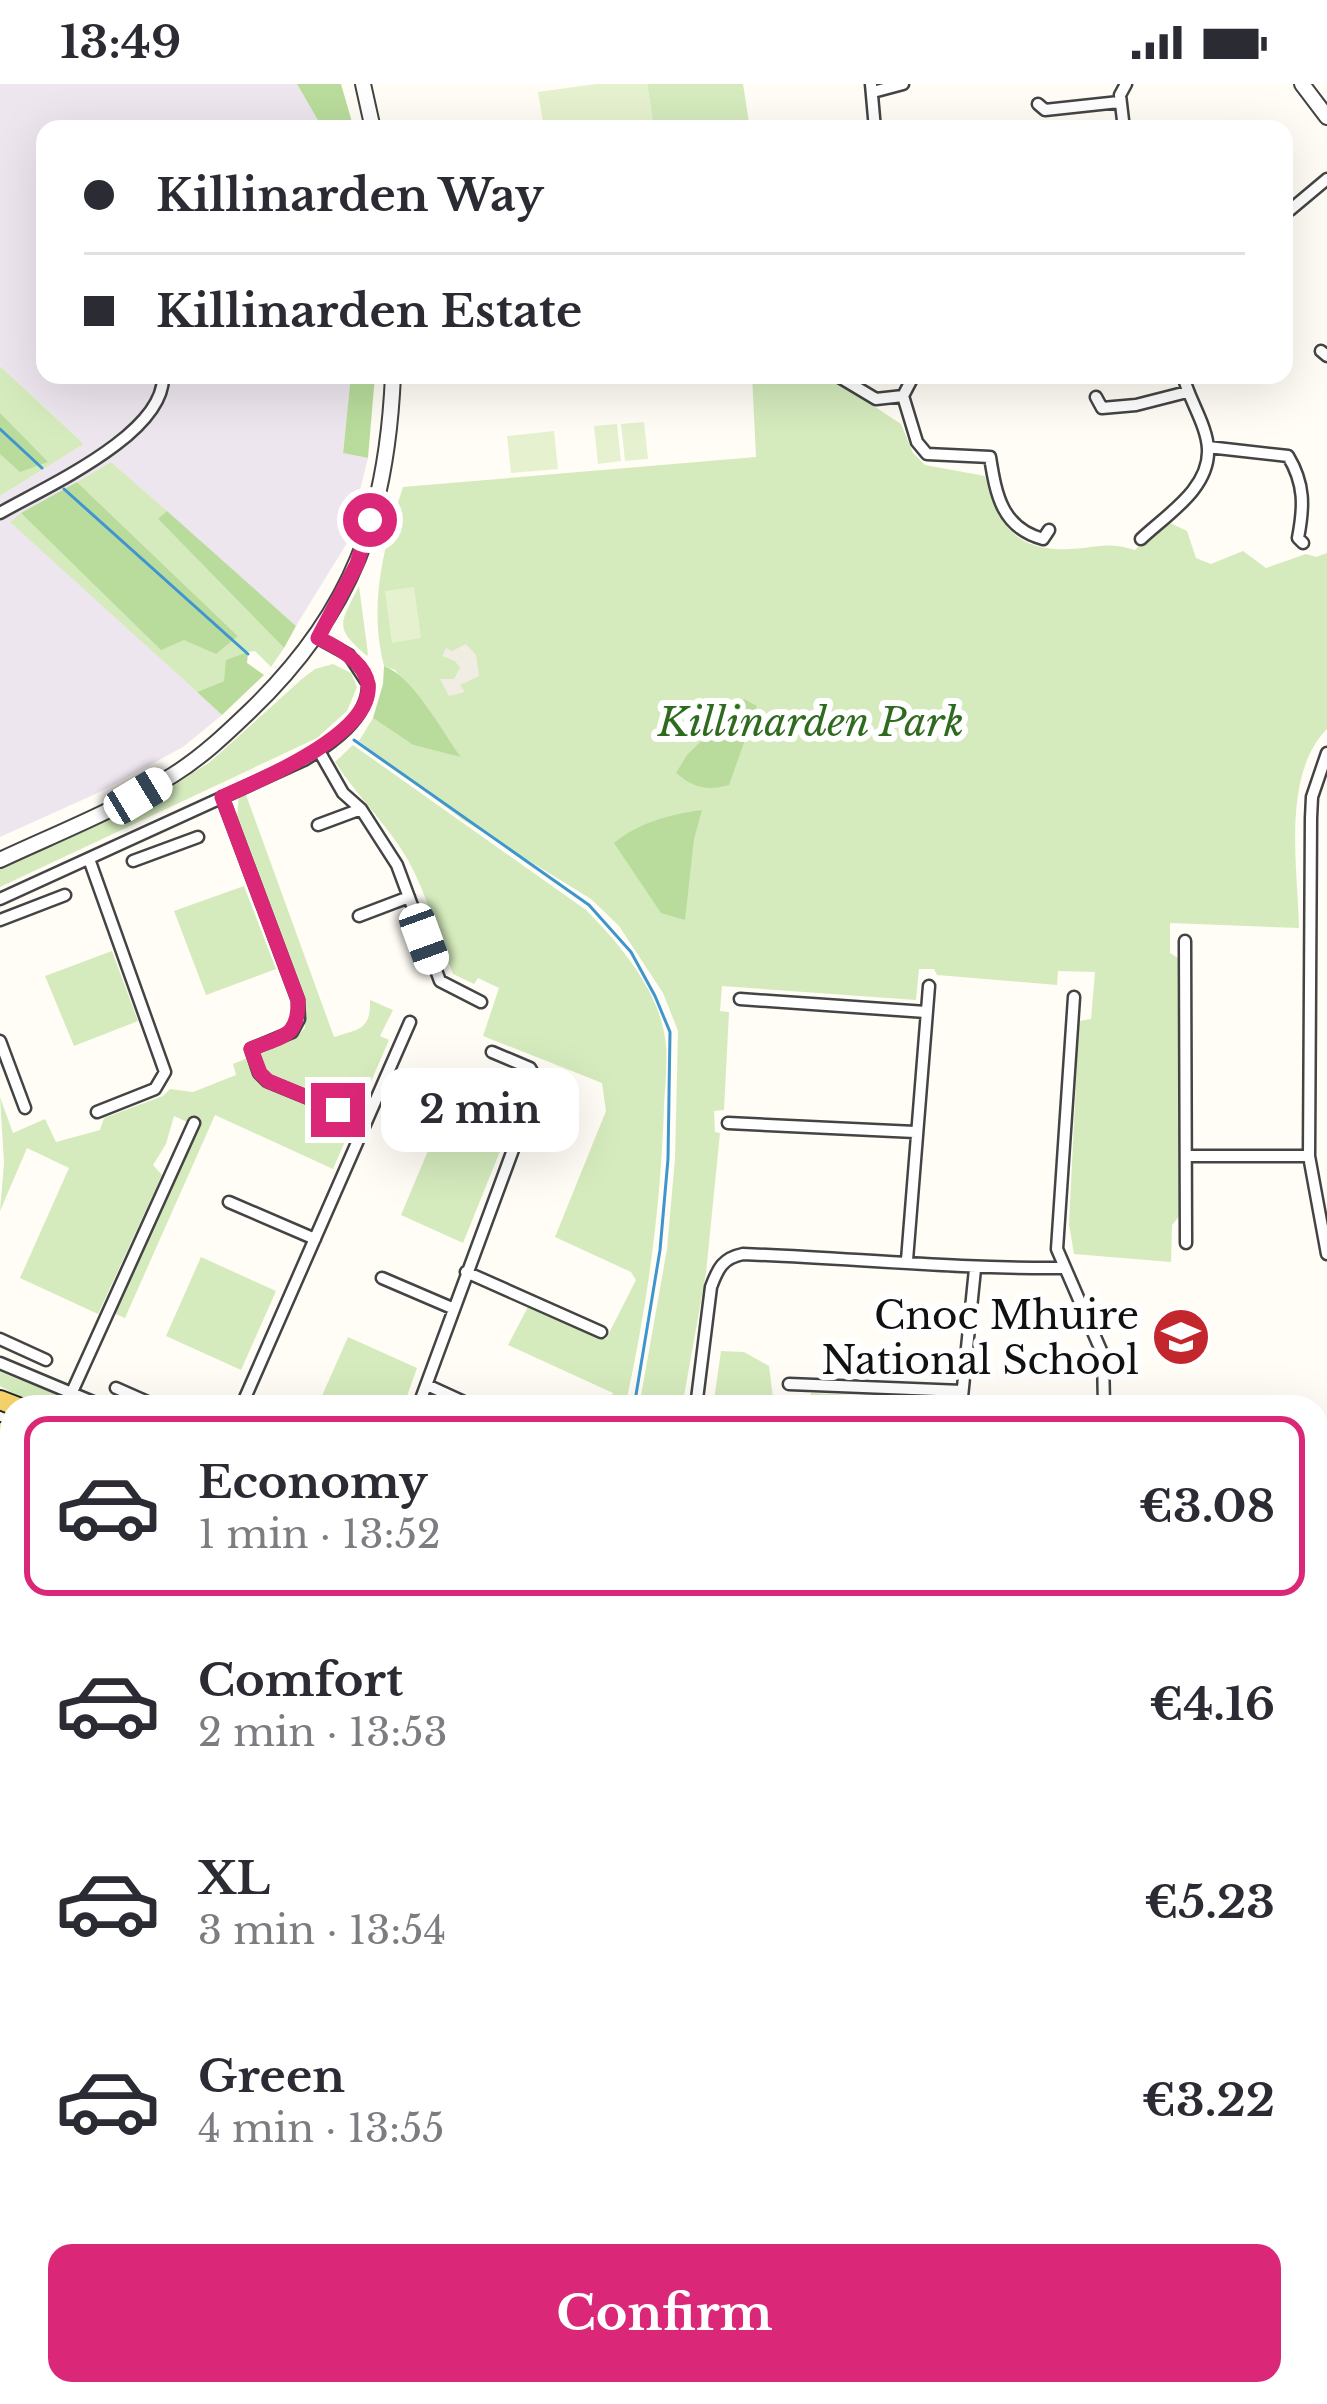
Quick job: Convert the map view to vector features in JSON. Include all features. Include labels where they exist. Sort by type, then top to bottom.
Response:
[{"type":"street","points":[[363,84],[372,120]]},
{"type":"street","points":[[874,120],[872,88],[903,84]]},
{"type":"street","points":[[1123,120],[1120,102],[1126,84]]},
{"type":"street","points":[[1302,84],[1327,116]]},
{"type":"street","points":[[1038,104],[1045,110],[1120,102]]},
{"type":"street","points":[[1293,207],[1327,179]]},
{"type":"street","points":[[0,513],[126,438],[159,401],[162,384]]},
{"type":"street","points":[[0,860],[175,774],[209,750],[296,666],[318,638],[364,545],[385,461],[392,384]]},
{"type":"street","points":[[851,384],[876,399],[903,396]]},
{"type":"street","points":[[909,384],[903,396],[917,442],[927,454],[990,457],[1006,518],[1026,534],[1043,539],[1049,530]]},
{"type":"street","points":[[1141,539],[1182,506],[1204,469],[1208,447],[1185,384]]},
{"type":"street","points":[[1096,397],[1102,408],[1187,392]]},
{"type":"street","points":[[1208,447],[1288,456],[1305,502],[1298,538],[1303,542]]},
{"type":"street","points":[[19,913],[6,896],[319,751],[334,739],[368,696],[368,684],[350,655],[318,638]]},
{"type":"street","points":[[319,751],[343,793],[361,809],[398,865],[440,981],[481,1002]]},
{"type":"street","points":[[1327,753],[1311,816],[1319,942],[1309,1156],[1327,1254]]},
{"type":"street","points":[[222,797],[298,1000],[292,1032],[251,1049],[268,1081],[338,1110]]},
{"type":"street","points":[[318,825],[361,809]]},
{"type":"street","points":[[146,832],[154,854]]},
{"type":"street","points":[[133,862],[198,837]]},
{"type":"street","points":[[89,859],[165,1072],[155,1089],[97,1112]]},
{"type":"street","points":[[0,920],[65,896]]},
{"type":"street","points":[[358,916],[409,897]]},
{"type":"street","points":[[1185,941],[1186,1244]]},
{"type":"street","points":[[907,1260],[929,986]]},
{"type":"street","points":[[1074,998],[1057,1249],[1103,1355],[1104,1395]]},
{"type":"street","points":[[740,999],[926,1012]]},
{"type":"street","points":[[246,1395],[410,1022]]},
{"type":"street","points":[[0,1042],[25,1108]]},
{"type":"street","points":[[423,1395],[538,1082],[530,1068],[491,1052]]},
{"type":"street","points":[[1312,1090],[1327,1090]]},
{"type":"street","points":[[72,1392],[194,1123]]},
{"type":"street","points":[[728,1123],[915,1132]]},
{"type":"street","points":[[1188,1156],[1309,1156]]},
{"type":"street","points":[[230,1202],[315,1239]]},
{"type":"street","points":[[698,1395],[711,1287],[718,1270],[731,1257],[907,1260],[975,1269],[1063,1268]]},
{"type":"street","points":[[962,1395],[975,1269]]},
{"type":"street","points":[[466,1272],[602,1332]]},
{"type":"street","points":[[382,1278],[452,1309]]},
{"type":"street","points":[[1,1343],[46,1360]]},
{"type":"street","points":[[0,1363],[79,1395]]},
{"type":"street","points":[[427,1384],[450,1395]]},
{"type":"street","points":[[789,1384],[962,1391]]},
{"type":"street","points":[[116,1388],[130,1395]]},
{"type":"shaded area","points":[[0,84],[297,84],[318,120],[36,120],[36,384],[350,384],[343,452],[368,458],[347,543],[296,626],[111,462],[11,521],[222,715],[183,747],[102,791],[0,837],[0,496],[84,444],[0,366]]},
{"type":"shaded area","points":[[466,644],[476,655],[479,676],[460,685],[465,692],[449,696],[440,679],[454,679],[460,668],[442,656],[446,648],[452,651]]},
{"type":"green space","points":[[297,84],[341,84],[351,120],[318,120]]},
{"type":"green space","points":[[596,84],[647,84],[653,120],[543,120],[538,92]]},
{"type":"green space","points":[[647,84],[743,84],[749,120],[653,120]]},
{"type":"green space","points":[[0,366],[84,444],[0,496]]},
{"type":"green space","points":[[350,384],[374,384],[368,458],[343,453]]},
{"type":"green space","name":"Killinarden Park","points":[[752,384],[841,384],[901,424],[913,453],[925,465],[985,476],[1002,520],[1035,545],[1069,549],[1109,545],[1135,550],[1166,521],[1187,531],[1196,558],[1211,564],[1243,551],[1266,568],[1306,554],[1327,553],[1327,729],[1303,771],[1298,797],[1299,928],[1170,923],[1170,953],[1178,958],[1181,1214],[1172,1225],[1171,1262],[1074,1254],[1069,1224],[1079,1021],[1091,1019],[1095,972],[1058,971],[1057,985],[937,975],[934,969],[919,969],[916,1000],[722,986],[720,1011],[729,1012],[724,1110],[714,1111],[715,1132],[720,1133],[706,1273],[684,1395],[641,1395],[667,1249],[675,1159],[678,1031],[663,993],[619,926],[591,899],[463,820],[359,741],[373,718],[413,745],[460,756],[395,670],[384,666],[379,643],[384,553],[403,487],[756,457]]},
{"type":"green space","points":[[0,413],[48,462],[20,472],[0,454]]},
{"type":"green space","points":[[644,422],[648,459],[625,461],[621,424]]},
{"type":"green space","points":[[617,424],[621,461],[598,464],[594,426]]},
{"type":"green space","points":[[554,431],[558,469],[511,473],[507,436]]},
{"type":"green space","points":[[111,462],[167,511],[159,520],[284,648],[271,667],[255,651],[248,652],[224,681],[197,692],[10,522],[21,513],[62,551],[184,640],[237,635],[77,482]]},
{"type":"green space","points":[[77,482],[238,636],[216,654],[184,640],[161,650],[21,513]]},
{"type":"green space","points":[[167,511],[296,626],[284,648],[158,519]]},
{"type":"green space","points":[[359,586],[368,654],[367,656],[343,624]]},
{"type":"green space","points":[[414,587],[421,638],[392,643],[385,591]]},
{"type":"green space","points":[[248,652],[247,663],[264,675],[222,715],[197,692],[224,681],[226,660]]},
{"type":"green space","points":[[333,664],[351,673],[357,687],[347,711],[317,738],[0,887],[0,866],[142,802],[209,763],[303,678]]},
{"type":"green space","points":[[384,666],[406,681],[461,757],[413,745],[373,718]]},
{"type":"green space","points":[[744,699],[757,706],[729,785],[701,787],[676,773],[687,755]]},
{"type":"green space","points":[[353,745],[586,910],[622,951],[653,998],[666,1050],[660,1182],[627,1395],[612,1395],[508,1345],[528,1307],[606,1339],[636,1280],[631,1272],[555,1237],[606,1111],[602,1083],[483,1036],[499,988],[453,974],[408,860],[335,762]]},
{"type":"green space","points":[[245,792],[334,1037],[366,1023],[370,1000],[393,1010],[380,1036],[389,1040],[333,1169],[215,1115],[125,1318],[113,1313],[194,1125],[174,1116],[166,1144],[153,1165],[162,1175],[98,1314],[20,1278],[69,1168],[27,1148],[0,1211],[4,1163],[0,1097],[13,1133],[45,1119],[56,1142],[100,1130],[104,1118],[170,1089],[193,1092],[236,1075],[233,1064],[294,1039],[305,1028],[305,999],[237,818],[239,794]]},
{"type":"green space","points":[[702,810],[685,920],[661,913],[614,843],[655,820]]},
{"type":"green space","points":[[244,886],[276,969],[206,995],[174,911]]},
{"type":"green space","points":[[112,951],[138,1021],[74,1046],[45,976]]},
{"type":"green space","points":[[446,1108],[507,1134],[463,1243],[401,1215]]},
{"type":"green space","points":[[201,1257],[276,1291],[241,1370],[166,1336]]},
{"type":"green space","points":[[348,1337],[417,1368],[407,1395],[322,1395]]},
{"type":"green space","points":[[721,1351],[744,1352],[769,1366],[773,1395],[715,1395]]},
{"type":"green space","points":[[0,1372],[59,1395],[16,1395],[0,1386]]},
{"type":"waterway","points":[[0,429],[42,468]]},
{"type":"waterway","points":[[64,489],[248,654]]},
{"type":"waterway","points":[[354,740],[589,905],[631,952],[655,996],[670,1032],[668,1159],[660,1250],[636,1395]]},
{"type":"place","name":"Cnoc Mhuire National School","points":[[1181,1337]]},
{"type":"route","points":[[338,1110],[268,1081],[251,1049],[292,1032],[298,1000],[222,797],[319,751],[363,709],[368,684],[357,664],[338,647],[318,638],[357,564],[370,520]]}]
